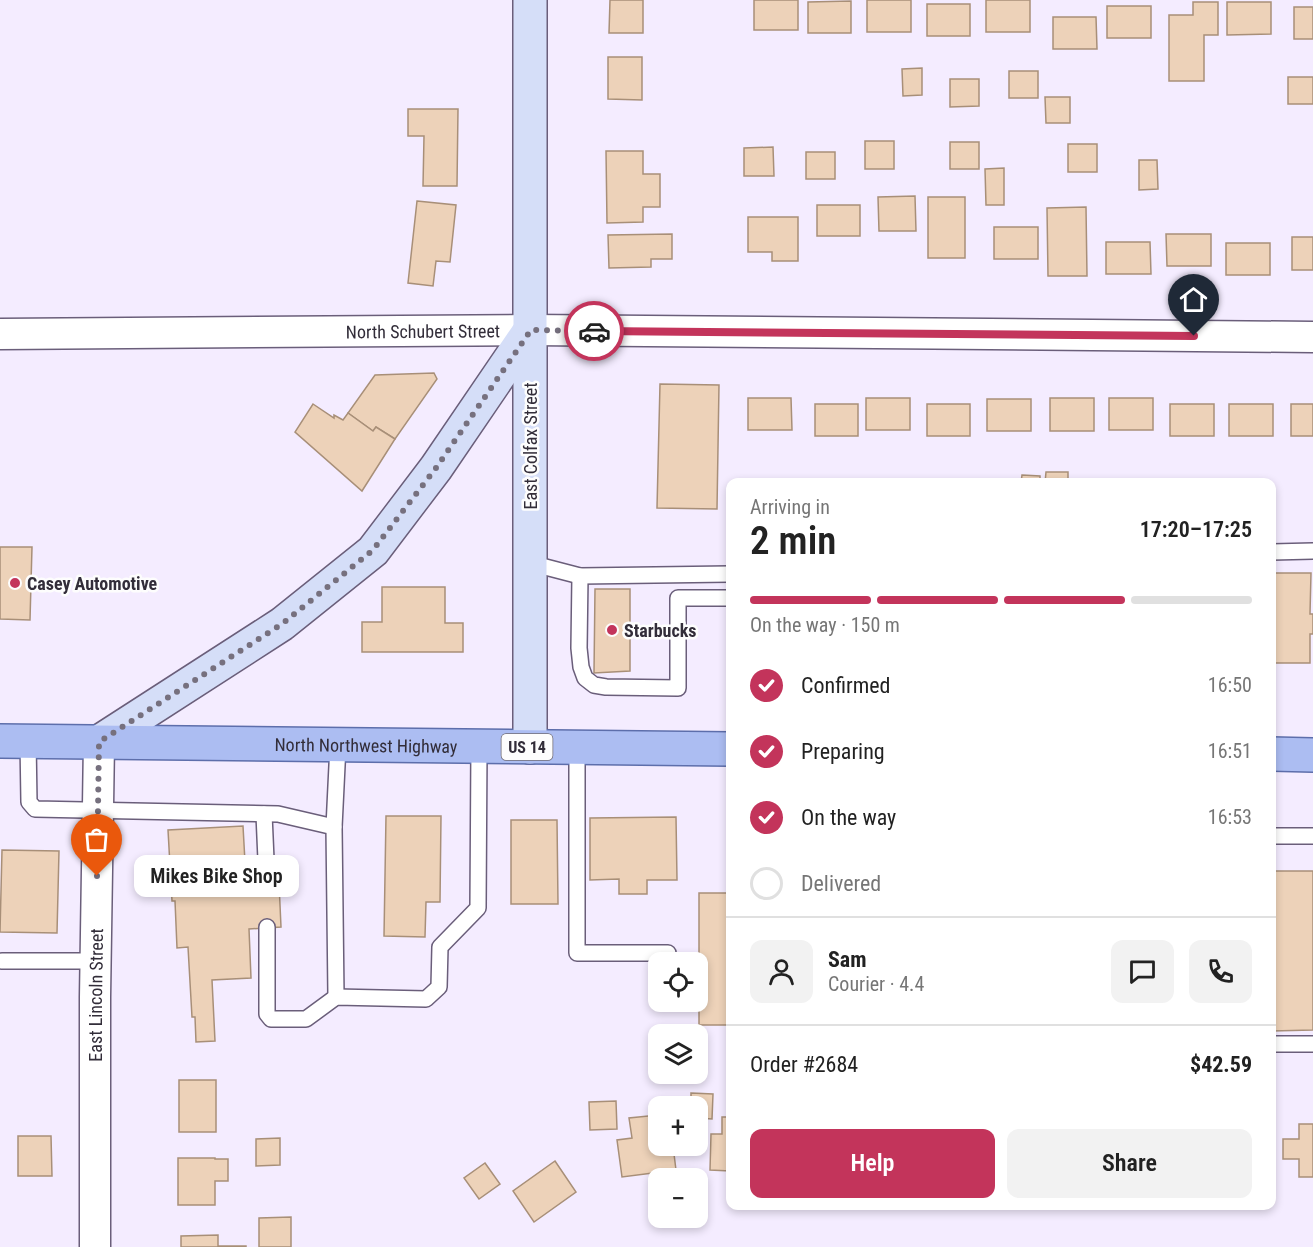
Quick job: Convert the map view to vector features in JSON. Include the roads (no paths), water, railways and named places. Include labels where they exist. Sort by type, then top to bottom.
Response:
[{"type":"main road","name":"North Northwest Highway","points":[[14,741],[726,749]]},
{"type":"main road","points":[[1276,754],[1313,755]]},
{"type":"street","name":"East Colfax Street","points":[[530,747],[531,0]]},
{"type":"street","name":"North Schubert Street","points":[[0,334],[531,330],[1313,337]]},
{"type":"street","points":[[99,742],[282,624],[373,550],[436,468],[531,330]]},
{"type":"street","name":"East Lincoln Street","points":[[95,1247],[95,961],[99,742]]},
{"type":"lane","points":[[1276,552],[1313,551]]},
{"type":"lane","points":[[531,563],[580,576],[726,574]]},
{"type":"lane","points":[[580,576],[581,667],[585,678],[594,685],[606,687],[678,688],[678,598],[726,598]]},
{"type":"lane","points":[[14,741],[28,802],[35,809],[278,814],[334,827]]},
{"type":"lane","points":[[336,997],[334,827],[338,745]]},
{"type":"lane","points":[[267,927],[267,1014],[271,1019],[306,1019],[336,997],[426,999],[439,987],[440,947],[478,908],[479,747]]},
{"type":"lane","points":[[577,748],[577,953],[648,953]]},
{"type":"lane","points":[[264,814],[266,860]]},
{"type":"lane","points":[[1276,836],[1313,836]]},
{"type":"lane","points":[[2,961],[95,961]]},
{"type":"lane","points":[[1276,1044],[1313,1044]]},
{"type":"place","name":"Casey Automotive","points":[[15,583]]},
{"type":"place","name":"Starbucks","points":[[612,630]]},
{"type":"place","name":"Mikes Bike Shop","points":[[97,876]]}]
